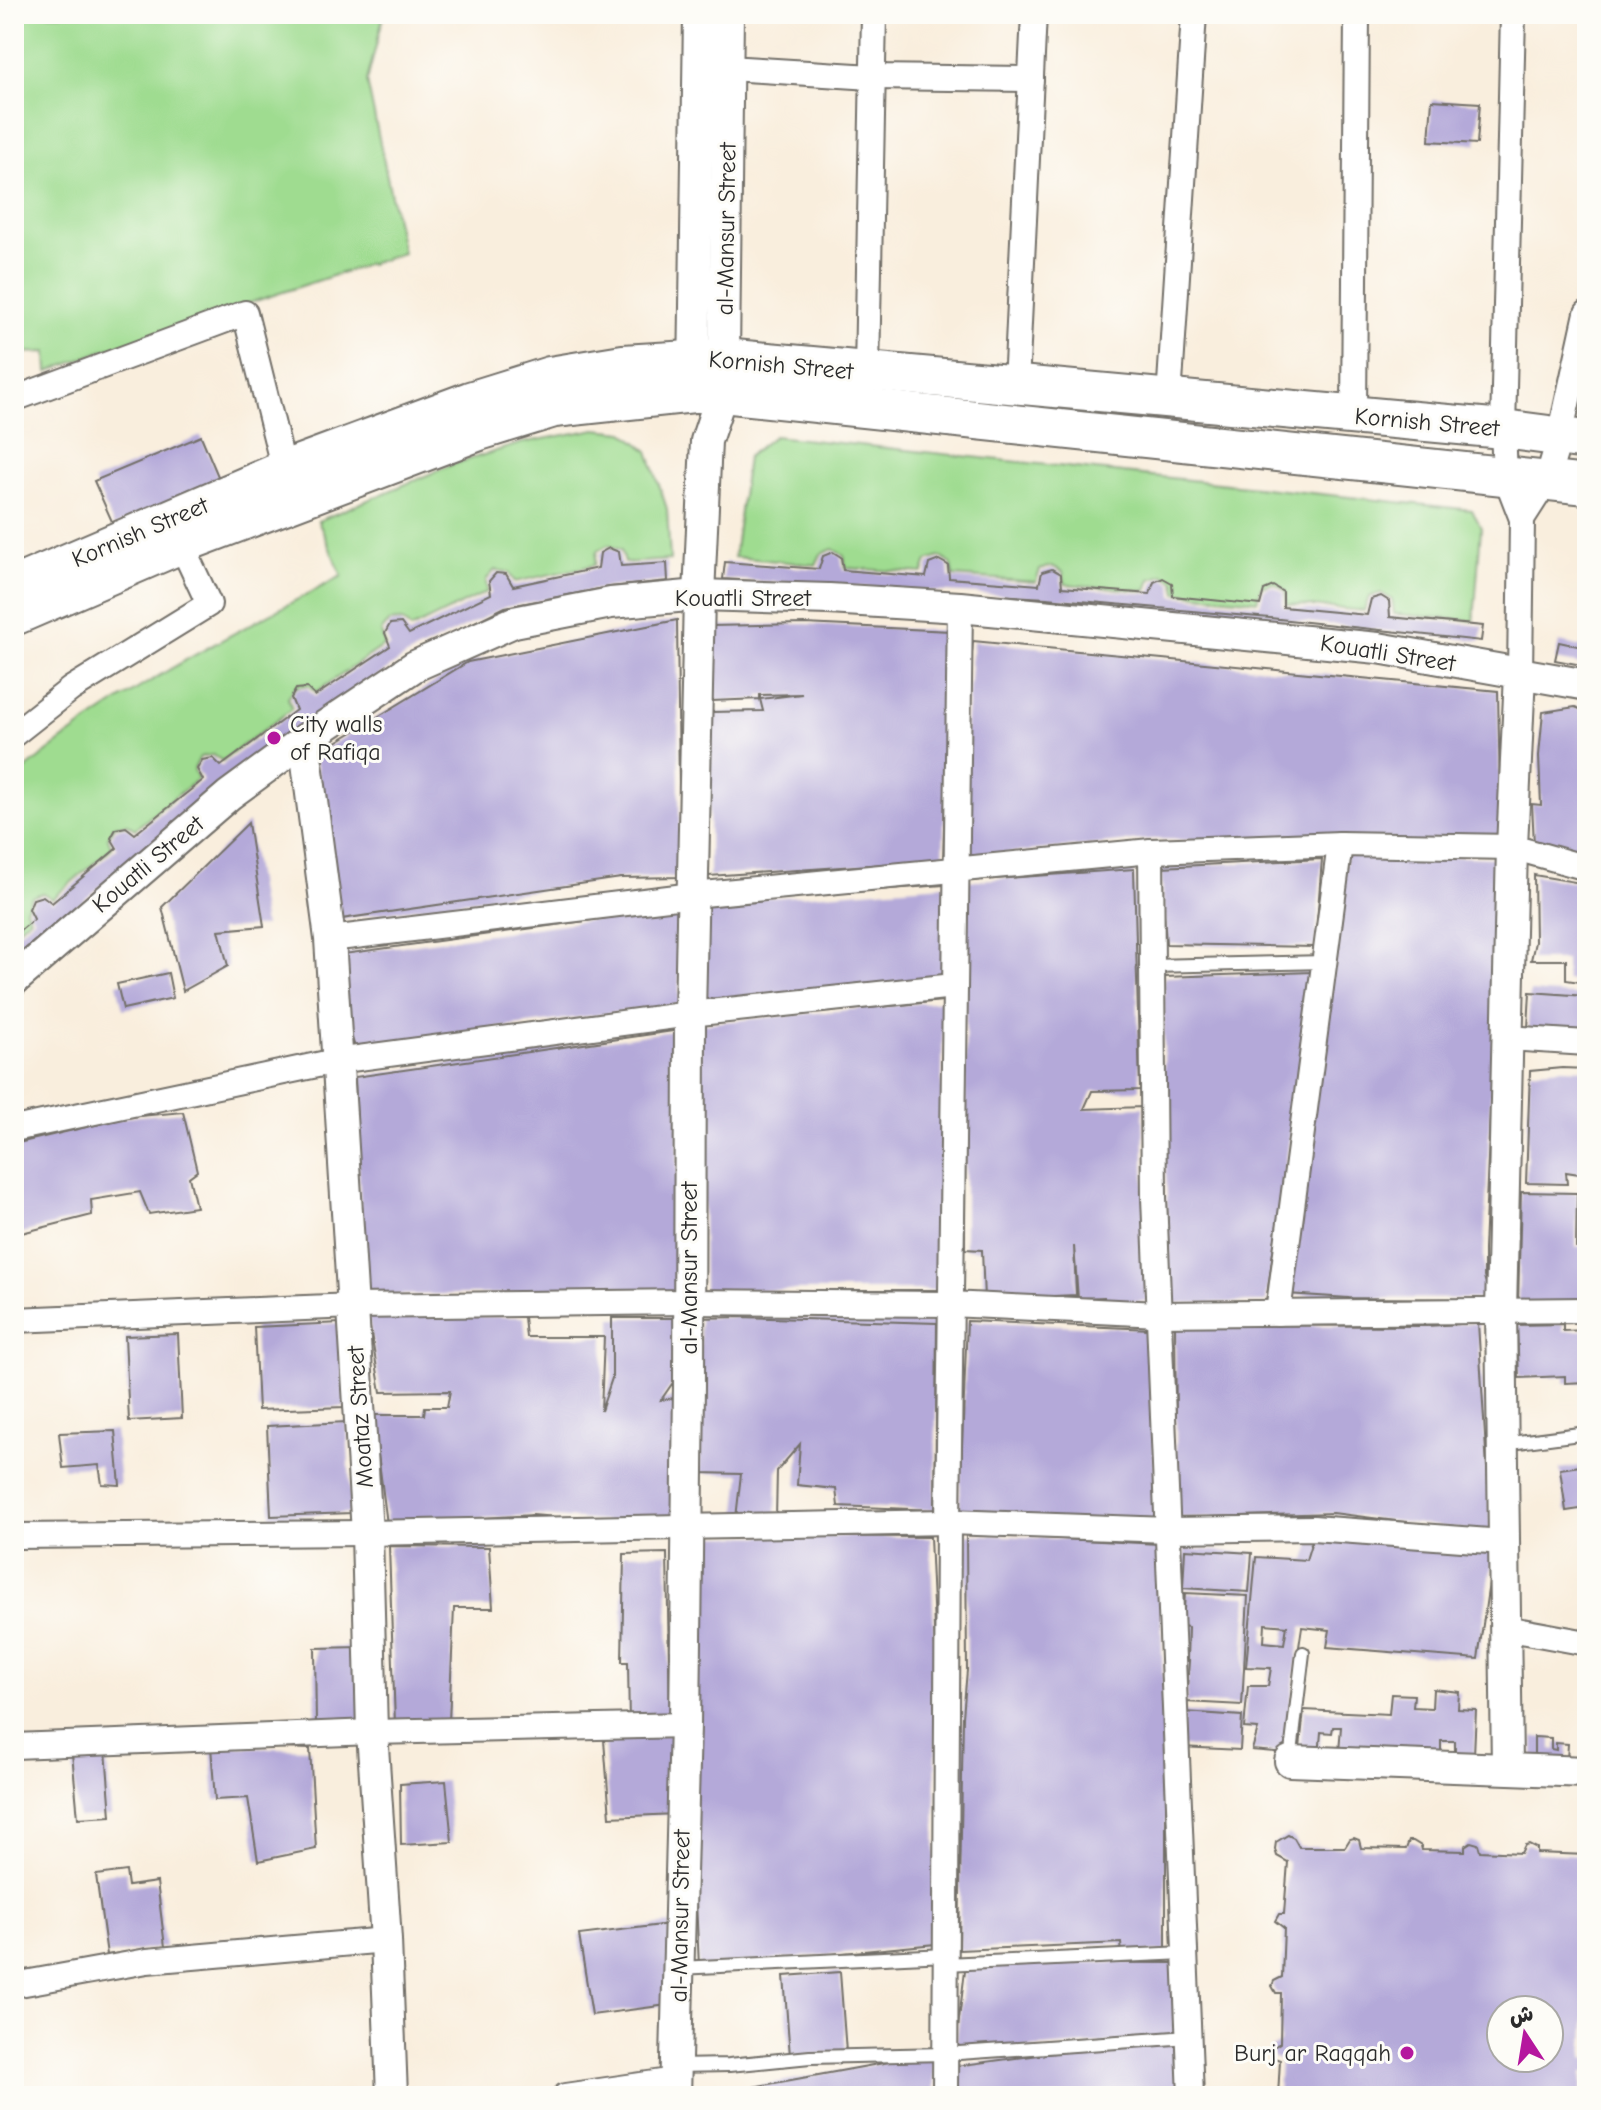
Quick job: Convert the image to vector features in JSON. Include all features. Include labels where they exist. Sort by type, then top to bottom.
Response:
[{"type":"main road","name":"Kornish Street","points":[[14,586],[284,470],[470,401],[550,376],[623,364],[1587,485]]},
{"type":"main road","name":"Kornish Street","points":[[14,616],[181,544],[479,431],[554,408],[709,375],[867,371],[1573,438]]},
{"type":"street","name":"al-Mansur Street","points":[[699,14],[709,375]]},
{"type":"street","name":"al-Mansur Street","points":[[676,2081],[685,1725],[690,1014],[699,595],[728,68],[728,14]]},
{"type":"street","points":[[867,371],[874,14]]},
{"type":"street","points":[[1016,385],[1034,14]]},
{"type":"street","points":[[1169,399],[1194,14]]},
{"type":"street","points":[[1354,415],[1357,14]]},
{"type":"street","points":[[1507,1767],[1501,1311],[1522,519],[1505,475],[1503,429],[1513,14]]},
{"type":"street","points":[[728,68],[872,77],[1031,79]]},
{"type":"street","points":[[14,399],[245,313],[284,470]]},
{"type":"street","points":[[1522,519],[1573,438],[1587,313]]},
{"type":"street","points":[[14,734],[71,689],[209,604],[181,544]]},
{"type":"street","name":"Kouatli Street","points":[[14,980],[229,795],[304,740],[415,666],[514,622],[611,603],[699,595],[960,607],[1378,648],[1587,685]]},
{"type":"street","points":[[945,2096],[950,1304],[960,607]]},
{"type":"street","name":"Moataz Street","points":[[304,740],[330,939],[367,1533],[372,1732],[386,1940],[392,2096]]},
{"type":"street","points":[[330,939],[693,895],[1151,851],[1340,844],[1512,847],[1587,868]]},
{"type":"street","points":[[1278,1313],[1340,844]]},
{"type":"street","points":[[1151,851],[1154,1198],[1191,2096]]},
{"type":"street","points":[[14,1129],[336,1061],[690,1014],[954,986]]},
{"type":"street","points":[[1507,1038],[1587,1043]]},
{"type":"street","points":[[14,1320],[353,1306],[688,1302],[950,1304],[1159,1314],[1587,1310]]},
{"type":"street","points":[[14,1536],[948,1522],[1169,1530],[1313,1528],[1503,1542]]},
{"type":"street","points":[[1505,1628],[1587,1643]]},
{"type":"street","points":[[14,1746],[372,1732],[685,1725]]},
{"type":"street","points":[[1290,1761],[1587,1772]]},
{"type":"street","points":[[14,1985],[147,1961],[386,1940]]},
{"type":"street","points":[[565,2096],[676,2081]]},
{"type":"lane","points":[[1152,966],[1325,962]]},
{"type":"lane","points":[[1503,1444],[1587,1433]]},
{"type":"lane","points":[[1290,1761],[1303,1653]]},
{"type":"lane","points":[[678,1968],[1185,1953]]},
{"type":"lane","points":[[676,2081],[729,2065],[810,2057],[945,2054],[1189,2037]]},
{"type":"green space","points":[[14,14],[384,14],[367,81],[403,253],[102,351],[48,372],[47,352],[14,353]]},
{"type":"green space","points":[[596,429],[624,432],[648,451],[667,509],[670,560],[625,563],[621,550],[608,545],[597,551],[595,565],[515,582],[508,572],[495,570],[486,580],[487,592],[411,629],[402,621],[389,622],[381,632],[385,645],[316,692],[308,685],[295,687],[288,698],[292,709],[222,761],[213,755],[200,757],[194,769],[198,779],[135,829],[127,824],[114,826],[108,838],[112,848],[52,899],[43,893],[31,897],[26,909],[30,918],[14,932],[14,779],[52,748],[131,693],[214,644],[342,576],[318,521],[451,465],[522,443]]},
{"type":"green space","points":[[774,436],[1472,510],[1481,528],[1474,621],[1394,614],[1392,600],[1381,593],[1369,597],[1364,611],[1287,604],[1285,590],[1274,583],[1261,587],[1257,601],[1177,593],[1175,582],[1164,575],[1151,579],[1147,591],[1065,584],[1063,572],[1052,566],[1040,570],[1036,582],[953,576],[951,564],[940,557],[927,561],[923,573],[846,568],[844,556],[833,549],[821,554],[816,565],[734,557],[747,457]]},
{"type":"building","points":[[1432,100],[1480,103],[1477,144],[1429,141]]},
{"type":"building","points":[[201,436],[220,481],[114,526],[94,481]]},
{"type":"building","name":"City walls of Rafiqa","points":[[609,548],[619,552],[621,566],[667,563],[668,581],[609,587],[505,607],[408,655],[221,786],[14,958],[14,936],[34,919],[29,909],[33,899],[43,896],[52,903],[117,848],[111,838],[116,829],[126,827],[135,834],[203,780],[197,769],[202,760],[213,758],[221,766],[296,710],[291,698],[296,689],[307,688],[315,696],[390,646],[385,633],[390,624],[401,623],[409,634],[491,594],[489,581],[496,573],[506,574],[513,586],[598,568],[600,553]]},
{"type":"building","points":[[833,552],[841,557],[843,570],[926,577],[929,564],[939,560],[948,565],[949,578],[1039,585],[1042,572],[1052,569],[1061,574],[1062,587],[1150,594],[1154,582],[1163,578],[1172,583],[1173,596],[1260,605],[1264,590],[1273,586],[1283,592],[1283,607],[1367,615],[1371,599],[1381,596],[1389,601],[1390,617],[1483,626],[1481,641],[1047,598],[723,579],[725,562],[819,569],[823,556]]},
{"type":"building","points":[[677,620],[680,877],[621,878],[341,919],[315,755],[468,662]]},
{"type":"building","points":[[805,624],[950,631],[943,860],[709,876],[710,712],[763,711],[760,699],[712,701],[711,626]],"holes":[[[802,694],[760,699],[760,695]]]},
{"type":"building","points":[[973,641],[1498,691],[1501,847],[1152,839],[956,858]]},
{"type":"building","points":[[1559,642],[1587,648],[1587,666],[1555,660]]},
{"type":"building","points":[[1575,707],[1587,712],[1587,856],[1534,844],[1532,804],[1541,805],[1539,756],[1543,712]]},
{"type":"building","points":[[248,823],[264,926],[219,930],[228,966],[183,991],[162,907]]},
{"type":"building","points":[[1347,854],[1501,858],[1484,1250],[1484,1277],[1491,1299],[1349,1298],[1287,1294]]},
{"type":"building","points":[[1322,859],[1315,947],[1166,944],[1161,867]]},
{"type":"building","points":[[1134,869],[1140,1090],[1092,1091],[1084,1109],[1143,1107],[1147,1301],[1104,1303],[1104,1297],[1078,1298],[1074,1246],[1076,1295],[984,1299],[982,1250],[965,1249],[966,881]]},
{"type":"building","points":[[1534,875],[1587,884],[1587,983],[1566,980],[1566,960],[1531,960],[1535,942]]},
{"type":"building","points":[[944,885],[946,987],[706,999],[702,903]]},
{"type":"building","points":[[680,908],[679,1004],[355,1047],[347,1023],[336,955]]},
{"type":"building","points":[[1313,972],[1266,1302],[1170,1303],[1164,977]]},
{"type":"building","points":[[168,973],[173,998],[123,1009],[117,984]]},
{"type":"building","points":[[1530,992],[1586,996],[1583,1033],[1528,1028]]},
{"type":"building","points":[[943,1001],[939,1290],[704,1290],[701,1024]]},
{"type":"building","points":[[680,1030],[675,1292],[364,1295],[355,1077]]},
{"type":"building","points":[[1587,1069],[1586,1175],[1566,1172],[1567,1184],[1526,1183],[1530,1071]]},
{"type":"building","points":[[183,1112],[197,1171],[189,1177],[196,1207],[149,1214],[140,1192],[91,1200],[92,1215],[14,1235],[14,1144],[129,1117]]},
{"type":"building","points":[[1521,1192],[1577,1193],[1576,1247],[1587,1246],[1587,1303],[1518,1304]]},
{"type":"building","points":[[368,1316],[524,1317],[526,1337],[604,1337],[601,1411],[612,1378],[612,1318],[676,1318],[676,1378],[661,1400],[687,1396],[680,1528],[533,1515],[387,1524],[373,1415],[424,1415],[425,1407],[447,1407],[450,1391],[381,1392]]},
{"type":"building","points":[[700,1318],[937,1323],[935,1510],[838,1506],[836,1489],[797,1485],[800,1444],[777,1471],[776,1519],[736,1518],[741,1474],[700,1473]]},
{"type":"building","points":[[967,1321],[1151,1329],[1156,1520],[959,1522]]},
{"type":"building","points":[[341,1323],[345,1407],[258,1410],[254,1327]]},
{"type":"building","points":[[1478,1323],[1491,1533],[1333,1513],[1177,1518],[1175,1325],[1426,1326]]},
{"type":"building","points":[[1563,1324],[1563,1331],[1587,1330],[1587,1382],[1565,1383],[1565,1376],[1519,1378],[1517,1325]]},
{"type":"building","points":[[178,1334],[182,1418],[129,1421],[125,1336]]},
{"type":"building","points":[[347,1422],[351,1513],[271,1516],[267,1426]]},
{"type":"building","points":[[115,1431],[120,1485],[102,1484],[99,1465],[63,1468],[59,1433]]},
{"type":"building","points":[[1587,1465],[1587,1508],[1566,1511],[1560,1469]]},
{"type":"building","points":[[966,1534],[1159,1544],[1166,1794],[1166,1951],[1122,1954],[1121,1943],[959,1950],[963,1717],[967,1670]]},
{"type":"building","points":[[1314,1534],[1494,1548],[1478,1659],[1327,1647],[1330,1630],[1302,1627],[1286,1753],[1252,1750],[1258,1729],[1244,1728],[1248,1686],[1268,1686],[1271,1668],[1246,1667],[1256,1557],[1306,1560]],"holes":[[[1265,1624],[1287,1626],[1284,1644],[1264,1642]]]},
{"type":"building","points":[[695,1536],[930,1537],[936,1674],[935,1944],[699,1967],[695,1878]]},
{"type":"building","points":[[389,1546],[489,1547],[493,1608],[454,1608],[449,1722],[395,1724]]},
{"type":"building","points":[[1185,1549],[1252,1553],[1249,1592],[1183,1588]]},
{"type":"building","points":[[667,1553],[670,1723],[629,1723],[628,1662],[622,1662],[624,1554]]},
{"type":"building","points":[[1185,1593],[1248,1596],[1242,1705],[1186,1702],[1189,1661],[1188,1627],[1183,1626]]},
{"type":"building","points":[[362,1647],[363,1724],[316,1725],[315,1648]]},
{"type":"building","points":[[1433,1689],[1459,1692],[1458,1709],[1476,1710],[1474,1755],[1455,1754],[1455,1741],[1441,1741],[1441,1758],[1339,1752],[1341,1727],[1333,1727],[1332,1733],[1321,1732],[1319,1757],[1299,1757],[1304,1710],[1389,1714],[1391,1694],[1414,1695],[1413,1707],[1432,1708]]},
{"type":"building","points":[[1184,1712],[1242,1716],[1240,1750],[1181,1747]]},
{"type":"building","points":[[674,1734],[675,1814],[610,1817],[604,1740]]},
{"type":"building","points":[[1534,1737],[1551,1738],[1551,1749],[1556,1750],[1556,1743],[1568,1744],[1567,1760],[1534,1760]]},
{"type":"building","points":[[211,1746],[310,1749],[316,1849],[258,1861],[248,1798],[215,1800]]},
{"type":"building","points":[[106,1750],[111,1816],[78,1818],[72,1753]]},
{"type":"building","points":[[446,1781],[452,1842],[401,1845],[400,1784]]},
{"type":"building","points":[[1288,1835],[1299,1847],[1345,1847],[1354,1838],[1359,1840],[1361,1848],[1406,1849],[1409,1841],[1413,1841],[1422,1850],[1465,1851],[1465,1846],[1471,1842],[1478,1844],[1480,1851],[1521,1853],[1529,1844],[1537,1848],[1537,1853],[1587,1855],[1587,1997],[1583,2057],[1587,2058],[1587,2072],[1582,2072],[1581,2096],[1278,2096],[1280,2060],[1274,2058],[1271,2052],[1280,2043],[1281,1993],[1276,1993],[1272,1986],[1282,1977],[1284,1928],[1275,1921],[1279,1914],[1284,1914],[1288,1862],[1277,1856],[1276,1842]]},
{"type":"building","points":[[126,1871],[128,1886],[157,1882],[165,1947],[107,1955],[96,1875]]},
{"type":"building","points":[[670,1924],[667,2005],[592,2015],[579,1935]]},
{"type":"building","points":[[966,1962],[1176,1963],[1179,2096],[957,2096],[955,2066],[1161,2039],[955,2053]]},
{"type":"building","points":[[840,1972],[846,2052],[790,2056],[784,1976]]},
{"type":"building","points":[[933,2054],[934,2096],[690,2096],[690,2088],[742,2089]]},
{"type":"place","name":"City walls of Rafiqa","points":[[274,738]]},
{"type":"place","name":"Burj ar Raqqah","points":[[1407,2053]]}]
